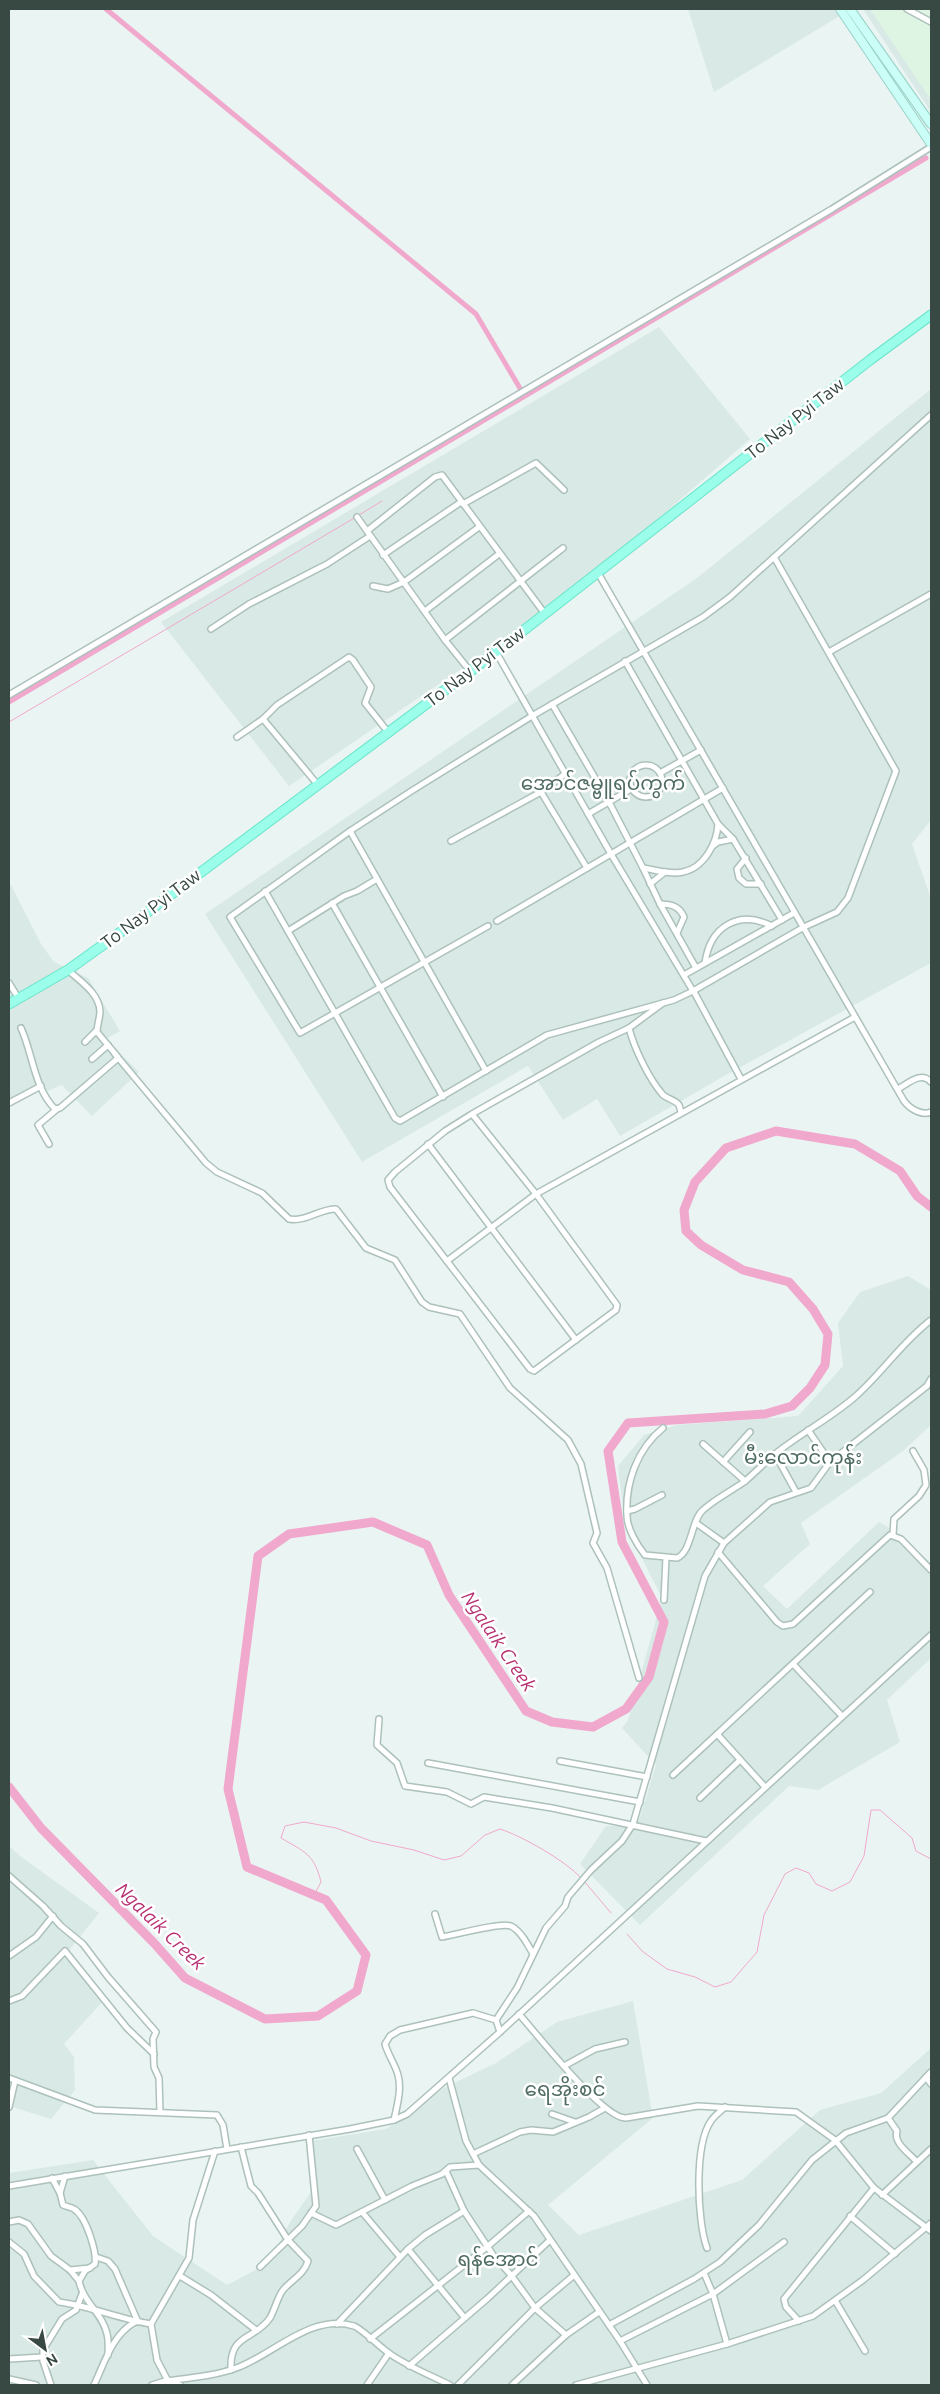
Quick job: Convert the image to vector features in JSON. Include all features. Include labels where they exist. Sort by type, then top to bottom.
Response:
[{"type":"main road","points":[[840,9],[931,145]]},
{"type":"main road","points":[[850,9],[931,124]]},
{"type":"main road","name":"To Nay Pyi Taw","points":[[9,1004],[68,970],[470,672],[870,360],[931,315]]},
{"type":"street","points":[[907,9],[931,22]]},
{"type":"street","points":[[9,695],[455,432],[522,390],[832,209],[931,145]]},
{"type":"street","points":[[488,926],[335,1014],[299,1032],[230,917],[233,912],[350,830],[532,716],[643,650],[703,617],[730,597],[931,416]]},
{"type":"street","points":[[383,556],[462,503],[535,463],[539,464],[564,490]]},
{"type":"street","points":[[367,531],[439,475],[445,477],[479,527],[545,614]]},
{"type":"street","points":[[357,517],[383,556],[470,672]]},
{"type":"street","points":[[373,586],[388,589],[404,582],[479,527]]},
{"type":"street","points":[[212,629],[249,604],[327,564],[370,536]]},
{"type":"street","points":[[445,640],[563,548]]},
{"type":"street","points":[[426,611],[499,554]]},
{"type":"street","points":[[265,891],[396,1120],[402,1120],[547,1035],[663,1003],[693,991],[804,927],[837,912],[848,898],[896,771],[774,557]]},
{"type":"street","points":[[598,573],[794,913],[908,1106],[922,1113],[931,1112]]},
{"type":"street","points":[[829,652],[931,594]]},
{"type":"street","points":[[496,652],[611,854],[684,975],[741,1079]]},
{"type":"street","points":[[237,738],[263,719],[277,705],[348,657],[353,660],[371,687],[365,704],[388,732]]},
{"type":"street","points":[[624,661],[718,824],[734,839],[782,920]]},
{"type":"street","points":[[552,704],[631,841],[660,904],[696,968]]},
{"type":"street","points":[[263,719],[318,785]]},
{"type":"street","points":[[660,773],[701,750]]},
{"type":"street","points":[[646,765],[652,766],[660,773],[662,783],[657,793],[646,798],[631,789],[630,777],[636,768],[646,765]]},
{"type":"street","points":[[451,841],[541,792],[565,774]]},
{"type":"street","points":[[497,921],[723,788]]},
{"type":"street","points":[[588,814],[631,789]]},
{"type":"street","points":[[541,792],[587,868]]},
{"type":"street","points":[[714,845],[718,824]]},
{"type":"street","points":[[350,830],[486,1071]]},
{"type":"street","points":[[643,868],[664,872],[684,872],[701,862],[718,842],[734,839]]},
{"type":"street","points":[[746,858],[737,869],[738,878],[746,884],[761,884]]},
{"type":"street","points":[[650,884],[664,872]]},
{"type":"street","points":[[288,931],[332,903],[377,879]]},
{"type":"street","points":[[332,903],[442,1097]]},
{"type":"street","points":[[660,904],[675,906],[681,910],[684,917],[677,933]]},
{"type":"street","points":[[684,975],[794,913]]},
{"type":"street","points":[[705,963],[707,950],[719,931],[744,918],[763,921],[772,926]]},
{"type":"street","points":[[68,970],[98,1002],[100,1012],[97,1030],[85,1042]]},
{"type":"street","points":[[9,983],[19,999]]},
{"type":"street","points":[[472,1114],[536,1194],[618,1305],[616,1310],[537,1369],[532,1370],[389,1183],[392,1175],[428,1144],[472,1114],[599,1042],[628,1028],[656,1010],[663,1003]]},
{"type":"street","points":[[447,1260],[536,1194],[855,1017]]},
{"type":"street","points":[[21,1028],[41,1086],[52,1106],[57,1109]]},
{"type":"street","points":[[628,1028],[633,1046],[657,1086],[663,1094],[679,1105],[681,1112]]},
{"type":"street","points":[[97,1030],[108,1046],[206,1163],[217,1172],[262,1193],[289,1219],[306,1218],[328,1209],[336,1209],[366,1248],[395,1260],[422,1302],[429,1307],[460,1314],[510,1388],[568,1440],[581,1464],[597,1533],[593,1543],[607,1568],[639,1678]]},
{"type":"street","points":[[92,1059],[108,1046]]},
{"type":"street","points":[[49,1144],[38,1126],[117,1059],[115,1054]]},
{"type":"street","points":[[898,1089],[920,1076],[927,1078],[931,1082]]},
{"type":"street","points":[[9,1103],[41,1086]]},
{"type":"street","points":[[428,1144],[576,1340]]},
{"type":"street","points":[[663,1428],[653,1436],[634,1466],[627,1516],[632,1534],[645,1554],[677,1558],[684,1554],[697,1516],[703,1509],[745,1481],[775,1454],[824,1421],[856,1396],[900,1347],[929,1322],[931,1329]]},
{"type":"street","points":[[496,2020],[517,1988],[546,1928],[565,1906],[568,1897],[576,1886],[622,1841],[633,1824],[705,1576],[724,1543],[770,1502],[811,1488],[830,1462],[927,1386],[931,1379]]},
{"type":"street","points":[[808,1430],[830,1462]]},
{"type":"street","points":[[723,1462],[750,1432]]},
{"type":"street","points":[[703,1444],[745,1481]]},
{"type":"street","points":[[893,1535],[894,1519],[918,1496],[926,1485],[924,1470],[913,1451]]},
{"type":"street","points":[[775,1454],[796,1492]]},
{"type":"street","points":[[628,1511],[662,1495]]},
{"type":"street","points":[[696,1523],[724,1543]]},
{"type":"street","points":[[718,1552],[777,1622],[783,1626],[793,1624],[885,1538],[893,1535],[901,1539],[931,1570]]},
{"type":"street","points":[[664,1600],[666,1558]]},
{"type":"street","points":[[673,1775],[870,1592]]},
{"type":"street","points":[[9,2186],[394,2120],[420,2104],[500,2032],[931,1635]]},
{"type":"street","points":[[793,1664],[842,1716]]},
{"type":"street","points":[[379,1719],[377,1745],[397,1763],[405,1786],[447,1792],[471,1804],[484,1797],[633,1824],[706,1841]]},
{"type":"street","points":[[717,1734],[765,1787]]},
{"type":"street","points":[[700,1798],[740,1760]]},
{"type":"street","points":[[560,1761],[647,1778]]},
{"type":"street","points":[[428,1763],[640,1802]]},
{"type":"street","points":[[9,1876],[53,1916],[61,1926],[83,1944],[143,2019],[156,2032],[153,2040],[155,2072],[159,2078],[160,2112]]},
{"type":"street","points":[[435,1914],[442,1937],[486,1927],[508,1925],[517,1930],[533,1954]]},
{"type":"street","points":[[9,1956],[36,1937],[53,1916]]},
{"type":"street","points":[[9,2002],[22,1996],[65,1950],[127,2028],[154,2054]]},
{"type":"street","points":[[394,2120],[399,2093],[398,2076],[385,2044],[390,2036],[400,2030],[473,2013],[496,2020]]},
{"type":"street","points":[[519,2014],[564,2066],[605,2108],[621,2118],[698,2106],[796,2112],[835,2140],[874,2188],[882,2195],[930,2227],[836,2302],[813,2316],[727,2344],[576,2385]]},
{"type":"street","points":[[496,2020],[500,2032]]},
{"type":"street","points":[[564,2066],[595,2050],[625,2042]]},
{"type":"street","points":[[609,2325],[704,2273],[725,2258],[759,2224],[802,2170],[835,2140],[855,2128],[888,2118],[931,2072]]},
{"type":"street","points":[[926,2076],[931,2084]]},
{"type":"street","points":[[9,2078],[95,2110],[216,2115],[223,2125],[227,2149]]},
{"type":"street","points":[[449,2078],[466,2141],[479,2165],[529,2211],[620,2341],[647,2385]]},
{"type":"street","points":[[9,2107],[15,2081]]},
{"type":"street","points":[[707,2248],[701,2220],[699,2181],[701,2160],[710,2122],[725,2107]]},
{"type":"street","points":[[473,2154],[520,2132],[531,2130],[552,2132],[605,2108]]},
{"type":"street","points":[[552,2114],[576,2122]]},
{"type":"street","points":[[888,2118],[897,2131],[897,2141],[916,2161]]},
{"type":"street","points":[[260,2267],[288,2240],[317,2203],[309,2135]]},
{"type":"street","points":[[231,2370],[230,2358],[236,2344],[270,2317],[284,2288],[297,2278],[308,2262],[288,2240],[258,2192],[251,2186],[241,2147]]},
{"type":"street","points":[[357,2149],[385,2200]]},
{"type":"street","points":[[882,2195],[916,2161],[931,2149]]},
{"type":"street","points":[[180,2385],[167,2381],[157,2360],[151,2324],[189,2258],[193,2220],[215,2151]]},
{"type":"street","points":[[311,2213],[336,2225],[442,2174],[450,2167],[479,2165]]},
{"type":"street","points":[[446,2171],[464,2211],[503,2269],[511,2275],[535,2308],[566,2335]]},
{"type":"street","points":[[60,2193],[65,2176]]},
{"type":"street","points":[[52,2178],[64,2205],[74,2210],[82,2218],[96,2257],[95,2264],[80,2277],[79,2281]]},
{"type":"street","points":[[799,2321],[786,2307],[784,2299],[874,2188]]},
{"type":"street","points":[[337,2324],[408,2248],[464,2211]]},
{"type":"street","points":[[370,2339],[440,2285],[529,2211]]},
{"type":"street","points":[[362,2212],[400,2257]]},
{"type":"street","points":[[850,2216],[895,2254]]},
{"type":"street","points":[[9,2222],[19,2220],[28,2224],[51,2256],[70,2270],[79,2281],[81,2292],[76,2310],[66,2316],[43,2350],[42,2357],[51,2385]]},
{"type":"street","points":[[409,2366],[488,2298],[550,2240]]},
{"type":"street","points":[[9,2242],[24,2254],[34,2276],[59,2302],[78,2304],[95,2311],[151,2324]]},
{"type":"street","points":[[620,2341],[713,2294],[784,2242]]},
{"type":"street","points":[[408,2248],[440,2285],[464,2317]]},
{"type":"street","points":[[96,2257],[108,2261],[115,2269],[136,2322]]},
{"type":"street","points":[[70,2270],[90,2268]]},
{"type":"street","points":[[704,2273],[713,2294],[727,2344]]},
{"type":"street","points":[[180,2276],[211,2295],[256,2330]]},
{"type":"street","points":[[458,2385],[535,2308],[573,2276]]},
{"type":"street","points":[[66,2303],[78,2297],[81,2292]]},
{"type":"street","points":[[81,2292],[95,2311],[108,2334],[108,2355]]},
{"type":"street","points":[[836,2302],[865,2351]]},
{"type":"street","points":[[66,2303],[66,2316]]},
{"type":"street","points":[[512,2385],[566,2335],[599,2312]]},
{"type":"street","points":[[94,2385],[121,2331],[136,2322]]},
{"type":"street","points":[[152,2385],[231,2370],[252,2362],[301,2333],[317,2327],[337,2324],[355,2326],[370,2339],[409,2366],[450,2385]]},
{"type":"street","points":[[367,2385],[389,2353]]},
{"type":"street","points":[[9,2359],[42,2357]]},
{"type":"street","points":[[9,2379],[36,2385]]},
{"type":"shaded area","points":[[688,9],[851,9],[714,92]]},
{"type":"shaded area","points":[[863,9],[931,9],[931,112]]},
{"type":"shaded area","points":[[870,9],[931,9],[931,100]]},
{"type":"shaded area","points":[[659,327],[750,439],[644,531],[533,620],[289,786],[161,622]]},
{"type":"shaded area","points":[[931,389],[931,820],[912,844],[931,899],[931,963],[728,1074],[620,1136],[597,1099],[563,1120],[528,1066],[362,1162],[205,914],[697,578]]},
{"type":"shaded area","points":[[9,881],[41,944],[54,962],[88,978],[120,1031],[106,1039],[139,1072],[92,1116],[62,1085],[43,1093],[38,1088],[9,1104]]},
{"type":"shaded area","points":[[908,1276],[931,1290],[931,1425],[903,1451],[801,1523],[810,1544],[763,1586],[787,1609],[879,1522],[895,1531],[931,1563],[931,1658],[887,1700],[900,1742],[818,1790],[789,1786],[640,1925],[580,1864],[606,1826],[625,1826],[639,1820],[656,1765],[622,1728],[628,1720],[662,1598],[625,1525],[618,1466],[644,1435],[677,1425],[798,1416],[843,1366],[838,1323],[860,1292]]},
{"type":"shaded area","points":[[9,1846],[99,1913],[65,1955],[104,2000],[64,2044],[74,2057],[75,2090],[51,2119],[9,2106]]},
{"type":"shaded area","points":[[633,2001],[653,2118],[548,2205],[579,2235],[742,2180],[820,2110],[881,2093],[931,2048],[931,2385],[9,2385],[9,2173],[93,2160],[153,2236],[227,2285],[269,2263],[290,2222],[315,2186],[311,2141],[386,2129],[444,2088],[496,2063],[557,2022]]},
{"type":"waterway","points":[[106,9],[476,314],[524,395]]},
{"type":"waterway","points":[[9,702],[926,158]]},
{"type":"waterway","points":[[359,515],[382,501]]},
{"type":"waterway","points":[[9,722],[356,517]]},
{"type":"waterway","name":"Ngalaik Creek","points":[[9,1787],[41,1828],[154,1943],[185,1978],[265,2019],[318,2016],[357,1991],[366,1955],[326,1900],[247,1867],[228,1789],[258,1556],[289,1534],[373,1522],[427,1545],[449,1595],[526,1711],[552,1722],[593,1727],[626,1709],[649,1677],[664,1622],[622,1542],[608,1451],[628,1423],[765,1414],[792,1406],[810,1388],[825,1365],[828,1334],[813,1309],[789,1282],[743,1270],[701,1245],[686,1231],[684,1210],[695,1182],[726,1148],[776,1131],[855,1144],[900,1171],[917,1196],[931,1207]]},
{"type":"waterway","points":[[627,1934],[642,1951],[667,1969],[695,1977],[715,1987],[731,1982],[757,1952],[764,1915],[785,1874],[796,1868],[809,1873],[816,1884],[832,1891],[850,1882],[864,1856],[871,1810],[880,1810],[912,1838],[916,1851],[931,1859]]},
{"type":"waterway","points":[[314,1895],[321,1882],[315,1865],[312,1859],[302,1851],[281,1838],[285,1826],[304,1822],[336,1828],[371,1841],[414,1850],[444,1860],[461,1856],[485,1835],[500,1829],[520,1837],[543,1850],[565,1864],[581,1878]]},
{"type":"waterway","points":[[584,1881],[611,1913]]},
{"type":"district","name":"အောင်ဇမ္ဗူရပ်ကွက်","points":[[603,783]]},
{"type":"district","name":"မီးလောင်ကုန်း","points":[[803,1457]]},
{"type":"district","name":"ရေအိုးစင်","points":[[565,2089]]},
{"type":"district","name":"ရန်အောင်","points":[[498,2259]]}]
